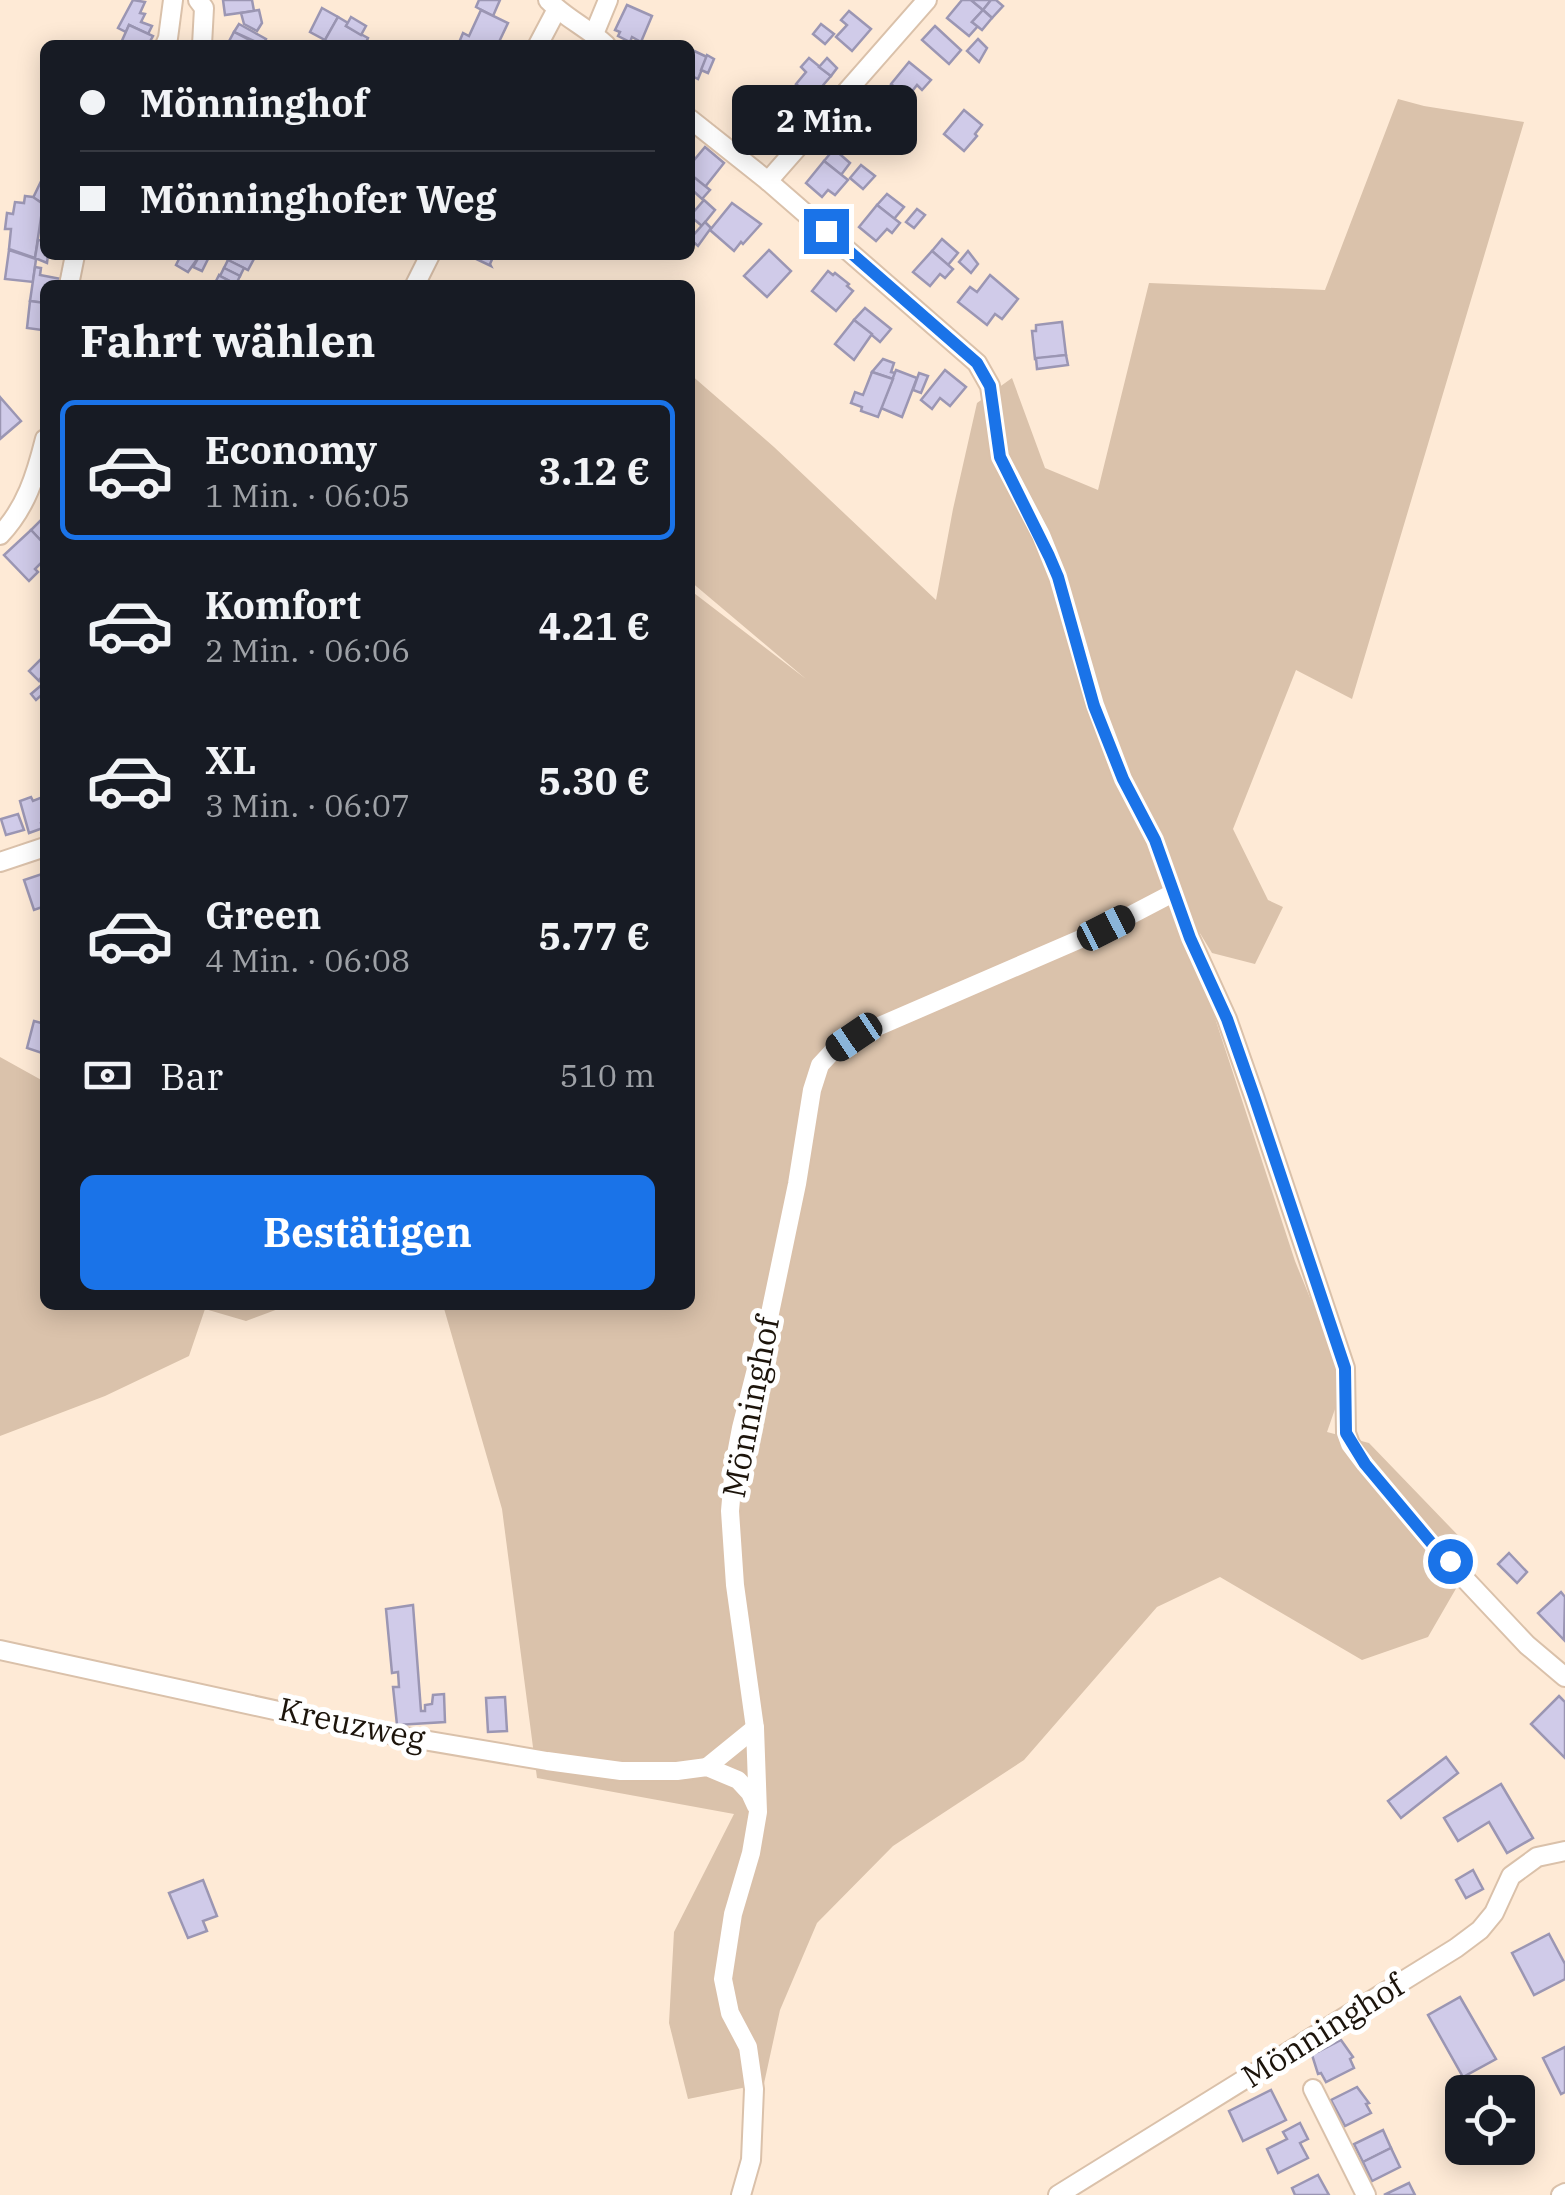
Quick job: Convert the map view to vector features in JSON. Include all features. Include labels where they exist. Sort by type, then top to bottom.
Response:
[{"type":"street","points":[[166,40],[173,0]]},
{"type":"street","points":[[198,0],[204,8],[202,40]]},
{"type":"street","points":[[540,40],[552,4],[600,39],[608,0]]},
{"type":"street","points":[[768,181],[927,0]]},
{"type":"street","points":[[695,123],[768,181],[977,363],[990,386],[1000,457],[1058,577],[1094,706],[1123,779],[1155,840],[1190,938],[1227,1019],[1345,1368],[1346,1433],[1350,1444],[1433,1545],[1528,1645],[1565,1677]]},
{"type":"street","points":[[0,536],[27,496],[40,459]]},
{"type":"street","points":[[0,862],[40,849]]},
{"type":"street","name":"Mönninghof","points":[[741,2195],[751,2160],[754,2089],[748,2047],[730,2013],[723,1979],[733,1914],[758,1812],[755,1728],[735,1585],[730,1511],[741,1428],[769,1318],[820,1065],[854,1037],[1106,928],[1174,894]]},
{"type":"street","name":"Kreuzweg","points":[[0,1650],[370,1731],[547,1761],[621,1771],[676,1772],[707,1767]]},
{"type":"street","points":[[755,1728],[707,1767],[738,1780],[750,1793],[758,1812]]},
{"type":"street","name":"Mönninghof","points":[[1058,2195],[1456,1948],[1480,1930],[1494,1913],[1512,1876],[1537,1857],[1565,1851]]},
{"type":"street","points":[[1313,2089],[1366,2195]]},
{"type":"shaded area","points":[[1398,99],[1524,122],[1352,699],[1296,670],[1233,829],[1268,900],[1283,907],[1255,964],[1212,953],[1198,930],[1171,910],[1210,1003],[1295,1261],[1339,1369],[1342,1389],[1327,1432],[1369,1443],[1476,1554],[1428,1637],[1362,1660],[1220,1577],[1157,1607],[1024,1760],[893,1846],[817,1923],[780,2010],[760,2102],[747,2087],[688,2099],[669,2023],[674,1932],[734,1814],[537,1778],[502,1509],[444,1310],[695,1310],[695,594],[806,679],[695,585],[695,378],[936,600],[977,403],[1012,378],[1045,468],[1098,490],[1149,283],[1325,290]]},
{"type":"shaded area","points":[[0,1057],[40,1079],[40,1310],[205,1310],[189,1356],[105,1396],[0,1436]]},
{"type":"shaded area","points":[[208,1310],[276,1310],[246,1321]]},
{"type":"building","points":[[133,0],[145,2],[140,13],[145,14],[141,22],[152,26],[148,34],[129,25],[126,32],[118,28]]},
{"type":"building","points":[[223,0],[252,0],[254,11],[225,15]]},
{"type":"building","points":[[479,0],[500,0],[493,16],[476,7]]},
{"type":"building","points":[[962,0],[971,0],[983,10],[972,22],[978,26],[969,36],[947,18]]},
{"type":"building","points":[[971,0],[991,0],[983,10]]},
{"type":"building","points":[[991,0],[1003,6],[992,18],[983,10]]},
{"type":"building","points":[[627,5],[652,16],[642,40],[626,40],[615,30]]},
{"type":"building","points":[[322,8],[338,17],[325,40],[310,32]]},
{"type":"building","points":[[259,10],[262,23],[257,31],[244,24],[241,13]]},
{"type":"building","points":[[481,10],[508,23],[500,40],[460,40],[463,33],[469,36]]},
{"type":"building","points":[[983,10],[992,18],[982,30],[972,22]]},
{"type":"building","points":[[849,11],[871,29],[852,51],[836,37],[847,25],[841,20]]},
{"type":"building","points":[[338,17],[368,38],[367,40],[325,40]]},
{"type":"building","points":[[351,17],[366,26],[361,35],[346,26]]},
{"type":"building","points":[[239,24],[266,39],[252,40],[234,32]]},
{"type":"building","points":[[821,24],[834,34],[825,44],[813,34]]},
{"type":"building","points":[[129,25],[153,36],[151,40],[122,40]]},
{"type":"building","points":[[935,26],[961,50],[949,64],[922,40]]},
{"type":"building","points":[[234,32],[249,40],[230,40]]},
{"type":"building","points":[[978,39],[987,48],[979,62],[967,51]]},
{"type":"building","points":[[695,51],[707,57],[698,79],[695,78]]},
{"type":"building","points":[[707,55],[714,59],[708,73],[701,70]]},
{"type":"building","points":[[809,58],[831,76],[812,98],[796,84],[806,72],[801,67]]},
{"type":"building","points":[[827,58],[837,68],[831,76],[819,67]]},
{"type":"building","points":[[909,62],[931,80],[922,90],[917,85],[907,98],[891,84]]},
{"type":"building","points":[[776,95],[799,114],[786,129],[763,110]]},
{"type":"building","points":[[883,98],[902,116],[896,123],[893,120],[872,143],[847,120],[866,99],[875,107]]},
{"type":"building","points":[[763,110],[786,129],[767,152],[742,130]]},
{"type":"building","points":[[964,110],[982,125],[964,151],[944,134]]},
{"type":"building","points":[[705,147],[724,163],[705,187],[695,178],[695,159]]},
{"type":"building","points":[[834,149],[850,163],[841,175],[824,161]]},
{"type":"building","points":[[824,161],[848,180],[835,195],[828,190],[822,197],[806,183]]},
{"type":"building","points":[[861,165],[875,176],[863,189],[850,178]]},
{"type":"building","points":[[695,178],[710,190],[702,199],[695,193]]},
{"type":"building","points":[[40,183],[40,202],[33,198]]},
{"type":"building","points":[[887,194],[904,207],[894,219],[877,205]]},
{"type":"building","points":[[25,196],[40,202],[35,258],[9,249],[11,229],[5,229],[7,213],[13,214],[15,202],[24,203]]},
{"type":"building","points":[[704,200],[715,210],[702,226],[695,220],[695,210]]},
{"type":"building","points":[[732,203],[761,224],[734,251],[710,230]]},
{"type":"building","points":[[877,205],[900,223],[892,233],[887,229],[876,241],[859,227]]},
{"type":"building","points":[[917,209],[925,215],[914,228],[906,222]]},
{"type":"building","points":[[705,222],[711,228],[698,246],[695,233]]},
{"type":"building","points":[[942,239],[958,253],[948,265],[932,251]]},
{"type":"building","points":[[40,240],[40,260],[47,263],[35,258]]},
{"type":"building","points":[[9,250],[36,259],[33,282],[5,279]]},
{"type":"building","points":[[769,250],[791,271],[767,297],[744,276]]},
{"type":"building","points":[[932,251],[953,269],[945,278],[940,274],[930,286],[913,272]]},
{"type":"building","points":[[968,251],[978,264],[971,273],[959,262]]},
{"type":"building","points":[[178,260],[196,260],[188,272],[176,265]]},
{"type":"building","points":[[197,260],[208,260],[202,271],[193,267]]},
{"type":"building","points":[[228,260],[253,260],[248,270]]},
{"type":"building","points":[[228,260],[244,268],[240,276],[224,268]]},
{"type":"building","points":[[35,267],[41,268],[40,275],[61,279],[40,280],[40,302],[30,301]]},
{"type":"building","points":[[224,268],[240,276],[238,280],[228,280],[220,276]]},
{"type":"building","points":[[828,271],[853,291],[836,311],[812,291]]},
{"type":"building","points":[[990,275],[1018,299],[1002,319],[995,314],[987,325],[958,302],[970,287],[977,292]]},
{"type":"building","points":[[30,301],[40,302],[40,330],[27,328]]},
{"type":"building","points":[[865,308],[891,329],[880,342],[854,320]]},
{"type":"building","points":[[854,320],[872,334],[854,360],[835,344]]},
{"type":"building","points":[[1062,322],[1066,355],[1035,359],[1032,331],[1036,331],[1036,325]]},
{"type":"building","points":[[1066,355],[1068,365],[1037,369],[1036,358]]},
{"type":"building","points":[[883,359],[894,363],[893,379],[872,372]]},
{"type":"building","points":[[896,370],[917,378],[902,417],[881,408]]},
{"type":"building","points":[[945,370],[966,387],[950,406],[940,398],[932,409],[921,400]]},
{"type":"building","points":[[872,372],[893,379],[878,417],[851,403],[855,392],[863,395]]},
{"type":"building","points":[[919,373],[928,376],[921,393],[913,390]]},
{"type":"building","points":[[0,397],[21,421],[0,439]]},
{"type":"building","points":[[40,521],[40,540],[31,530]]},
{"type":"building","points":[[31,530],[40,540],[40,564],[35,569],[38,572],[29,581],[4,555]]},
{"type":"building","points":[[40,660],[39,681],[29,671]]},
{"type":"building","points":[[40,686],[36,700],[31,694]]},
{"type":"building","points":[[31,797],[33,801],[40,798],[40,829],[29,833],[20,801]]},
{"type":"building","points":[[18,814],[24,830],[6,835],[1,819]]},
{"type":"building","points":[[40,875],[40,908],[34,910],[24,880]]},
{"type":"building","points":[[34,1021],[40,1023],[40,1052],[27,1048]]},
{"type":"building","points":[[1509,1553],[1527,1572],[1517,1583],[1498,1564]]},
{"type":"building","points":[[1561,1592],[1565,1597],[1564,1640],[1538,1613]]},
{"type":"building","points":[[413,1605],[421,1711],[432,1704],[433,1695],[444,1694],[445,1722],[397,1725],[393,1687],[399,1687],[398,1672],[392,1673],[386,1609]]},
{"type":"building","points":[[1559,1696],[1565,1702],[1565,1758],[1531,1724]]},
{"type":"building","points":[[505,1697],[507,1731],[488,1732],[486,1698]]},
{"type":"building","points":[[1446,1757],[1458,1773],[1401,1818],[1388,1801]]},
{"type":"building","points":[[1501,1784],[1533,1838],[1507,1853],[1489,1822],[1458,1841],[1444,1818]]},
{"type":"building","points":[[1473,1870],[1483,1889],[1466,1898],[1456,1880]]},
{"type":"building","points":[[203,1880],[217,1916],[203,1921],[207,1931],[188,1938],[169,1893]]},
{"type":"building","points":[[1549,1934],[1565,1964],[1565,1979],[1534,1995],[1512,1953]]},
{"type":"building","points":[[1460,1997],[1496,2059],[1462,2075],[1428,2015]]},
{"type":"building","points":[[1341,2040],[1353,2057],[1350,2059],[1354,2068],[1326,2082],[1318,2074],[1312,2055]]},
{"type":"building","points":[[1565,2047],[1565,2092],[1561,2094],[1543,2058]]},
{"type":"building","points":[[1357,2087],[1371,2113],[1345,2126],[1331,2100]]},
{"type":"building","points":[[1271,2090],[1286,2120],[1243,2141],[1229,2111]]},
{"type":"building","points":[[1300,2123],[1308,2139],[1300,2143],[1308,2158],[1278,2173],[1267,2149],[1287,2139],[1283,2132]]},
{"type":"building","points":[[1383,2130],[1391,2148],[1363,2162],[1354,2144]]},
{"type":"building","points":[[1391,2148],[1400,2167],[1372,2181],[1363,2162]]},
{"type":"building","points":[[1318,2175],[1329,2195],[1295,2195],[1292,2188]]},
{"type":"building","points":[[1409,2183],[1415,2195],[1384,2195]]},
{"type":"route","points":[[826,231],[977,363],[990,386],[1000,457],[1058,577],[1094,706],[1123,779],[1155,840],[1254,1096],[1345,1368],[1346,1433],[1350,1444],[1450,1561]]}]
